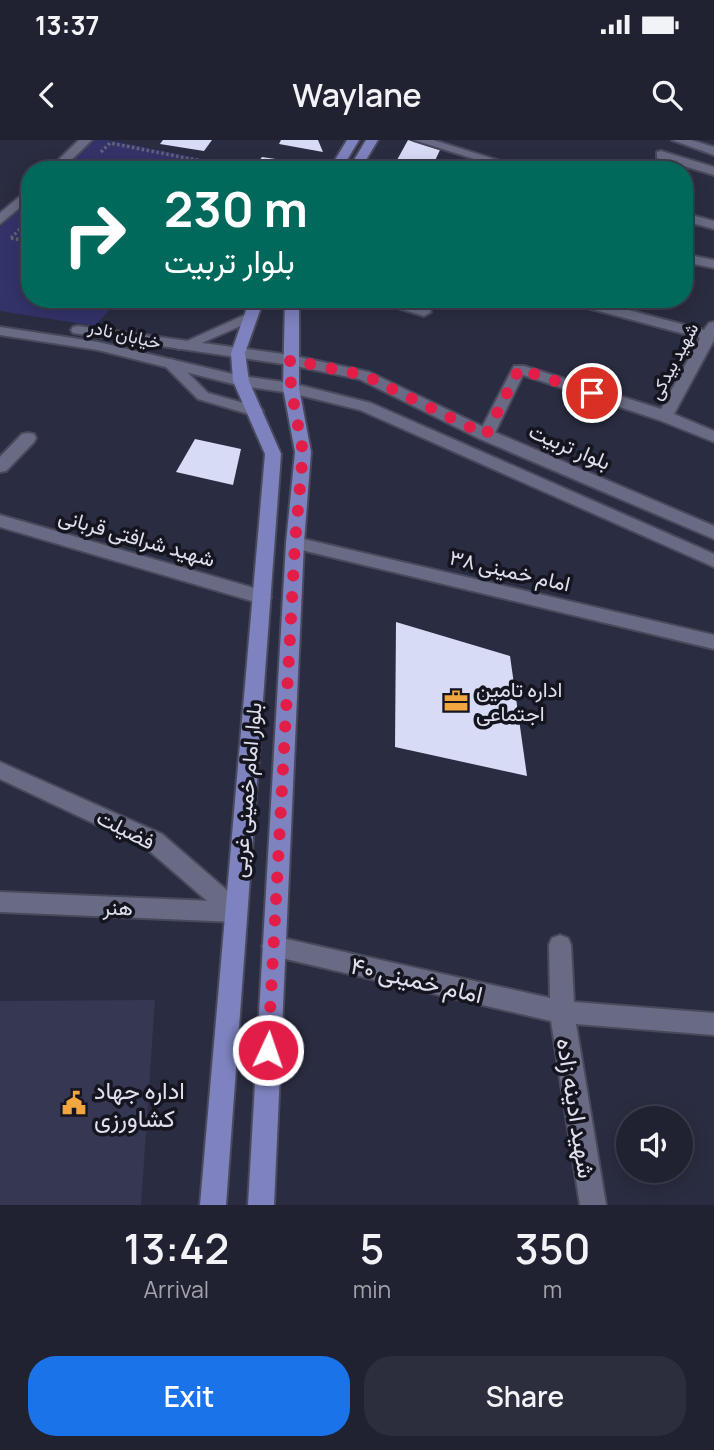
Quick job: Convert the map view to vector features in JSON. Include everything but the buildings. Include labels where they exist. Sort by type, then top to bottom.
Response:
[{"type":"main road","points":[[340,161],[353,140]]},
{"type":"main road","points":[[359,161],[372,140]]},
{"type":"main road","points":[[238,353],[253,308]]},
{"type":"main road","points":[[290,360],[292,308]]},
{"type":"main road","name":"بلوار امام خمینی غربی","points":[[213,1205],[273,454],[241,381],[238,353]]},
{"type":"main road","name":"بلوار امام خمینی غربی","points":[[261,1205],[295,543],[303,452],[291,388],[290,360]]},
{"type":"street","points":[[64,161],[86,140]]},
{"type":"street","points":[[420,140],[492,161]]},
{"type":"street","points":[[678,140],[714,150]]},
{"type":"street","points":[[661,156],[679,161]]},
{"type":"street","points":[[693,165],[714,171]]},
{"type":"street","points":[[3,213],[21,199]]},
{"type":"street","points":[[693,219],[714,225]]},
{"type":"street","points":[[693,260],[714,264]]},
{"type":"street","points":[[409,308],[424,312]]},
{"type":"street","points":[[610,308],[712,331]]},
{"type":"street","points":[[183,346],[249,317]]},
{"type":"street","name":"خیابان نادر","points":[[0,320],[290,360]]},
{"type":"street","name":"خیابان نادر","points":[[0,331],[98,346],[241,381],[291,388]]},
{"type":"street","name":"شهید بیدکی","points":[[665,416],[712,331]]},
{"type":"street","name":"بلوار تربیت","points":[[290,360],[364,375],[486,435],[714,533]]},
{"type":"street","points":[[171,364],[203,396],[255,411]]},
{"type":"street","name":"شهید بیدکی","points":[[486,435],[519,369],[665,416],[714,437]]},
{"type":"street","points":[[291,388],[365,406],[714,561]]},
{"type":"street","points":[[0,467],[27,438]]},
{"type":"street","name":"شهید شرافتی قربانی","points":[[0,521],[262,597]]},
{"type":"street","name":"۳۸ امام خمینی","points":[[295,543],[714,642]]},
{"type":"street","name":"فضیلت","points":[[0,770],[154,841],[236,912]]},
{"type":"street","name":"هنر","points":[[0,902],[236,912]]},
{"type":"street","name":"شهید ادینه زاده","points":[[560,944],[562,1012],[593,1205]]},
{"type":"street","name":"امام خمینی ۴۰","points":[[273,946],[562,1012],[714,1024]]},
{"type":"path","points":[[101,152],[110,143],[202,161]]},
{"type":"path","points":[[21,228],[10,238],[21,240]]},
{"type":"shaded area","points":[[93,140],[108,140],[211,161],[71,161]]},
{"type":"shaded area","points":[[21,207],[21,308],[111,308],[95,326],[0,311],[0,227]]},
{"type":"shaded area","name":"اداره جهاد کشاورزی","points":[[155,1000],[141,1205],[0,1205],[0,1001]]},
{"type":"place","name":"اداره تامین اجتماعی","points":[[456,701]]},
{"type":"place","name":"اداره جهاد کشاورزی","points":[[74,1103]]},
{"type":"route","points":[[268,1050],[295,543],[303,452],[291,388],[290,360],[364,375],[486,435],[519,369],[592,393]]}]
